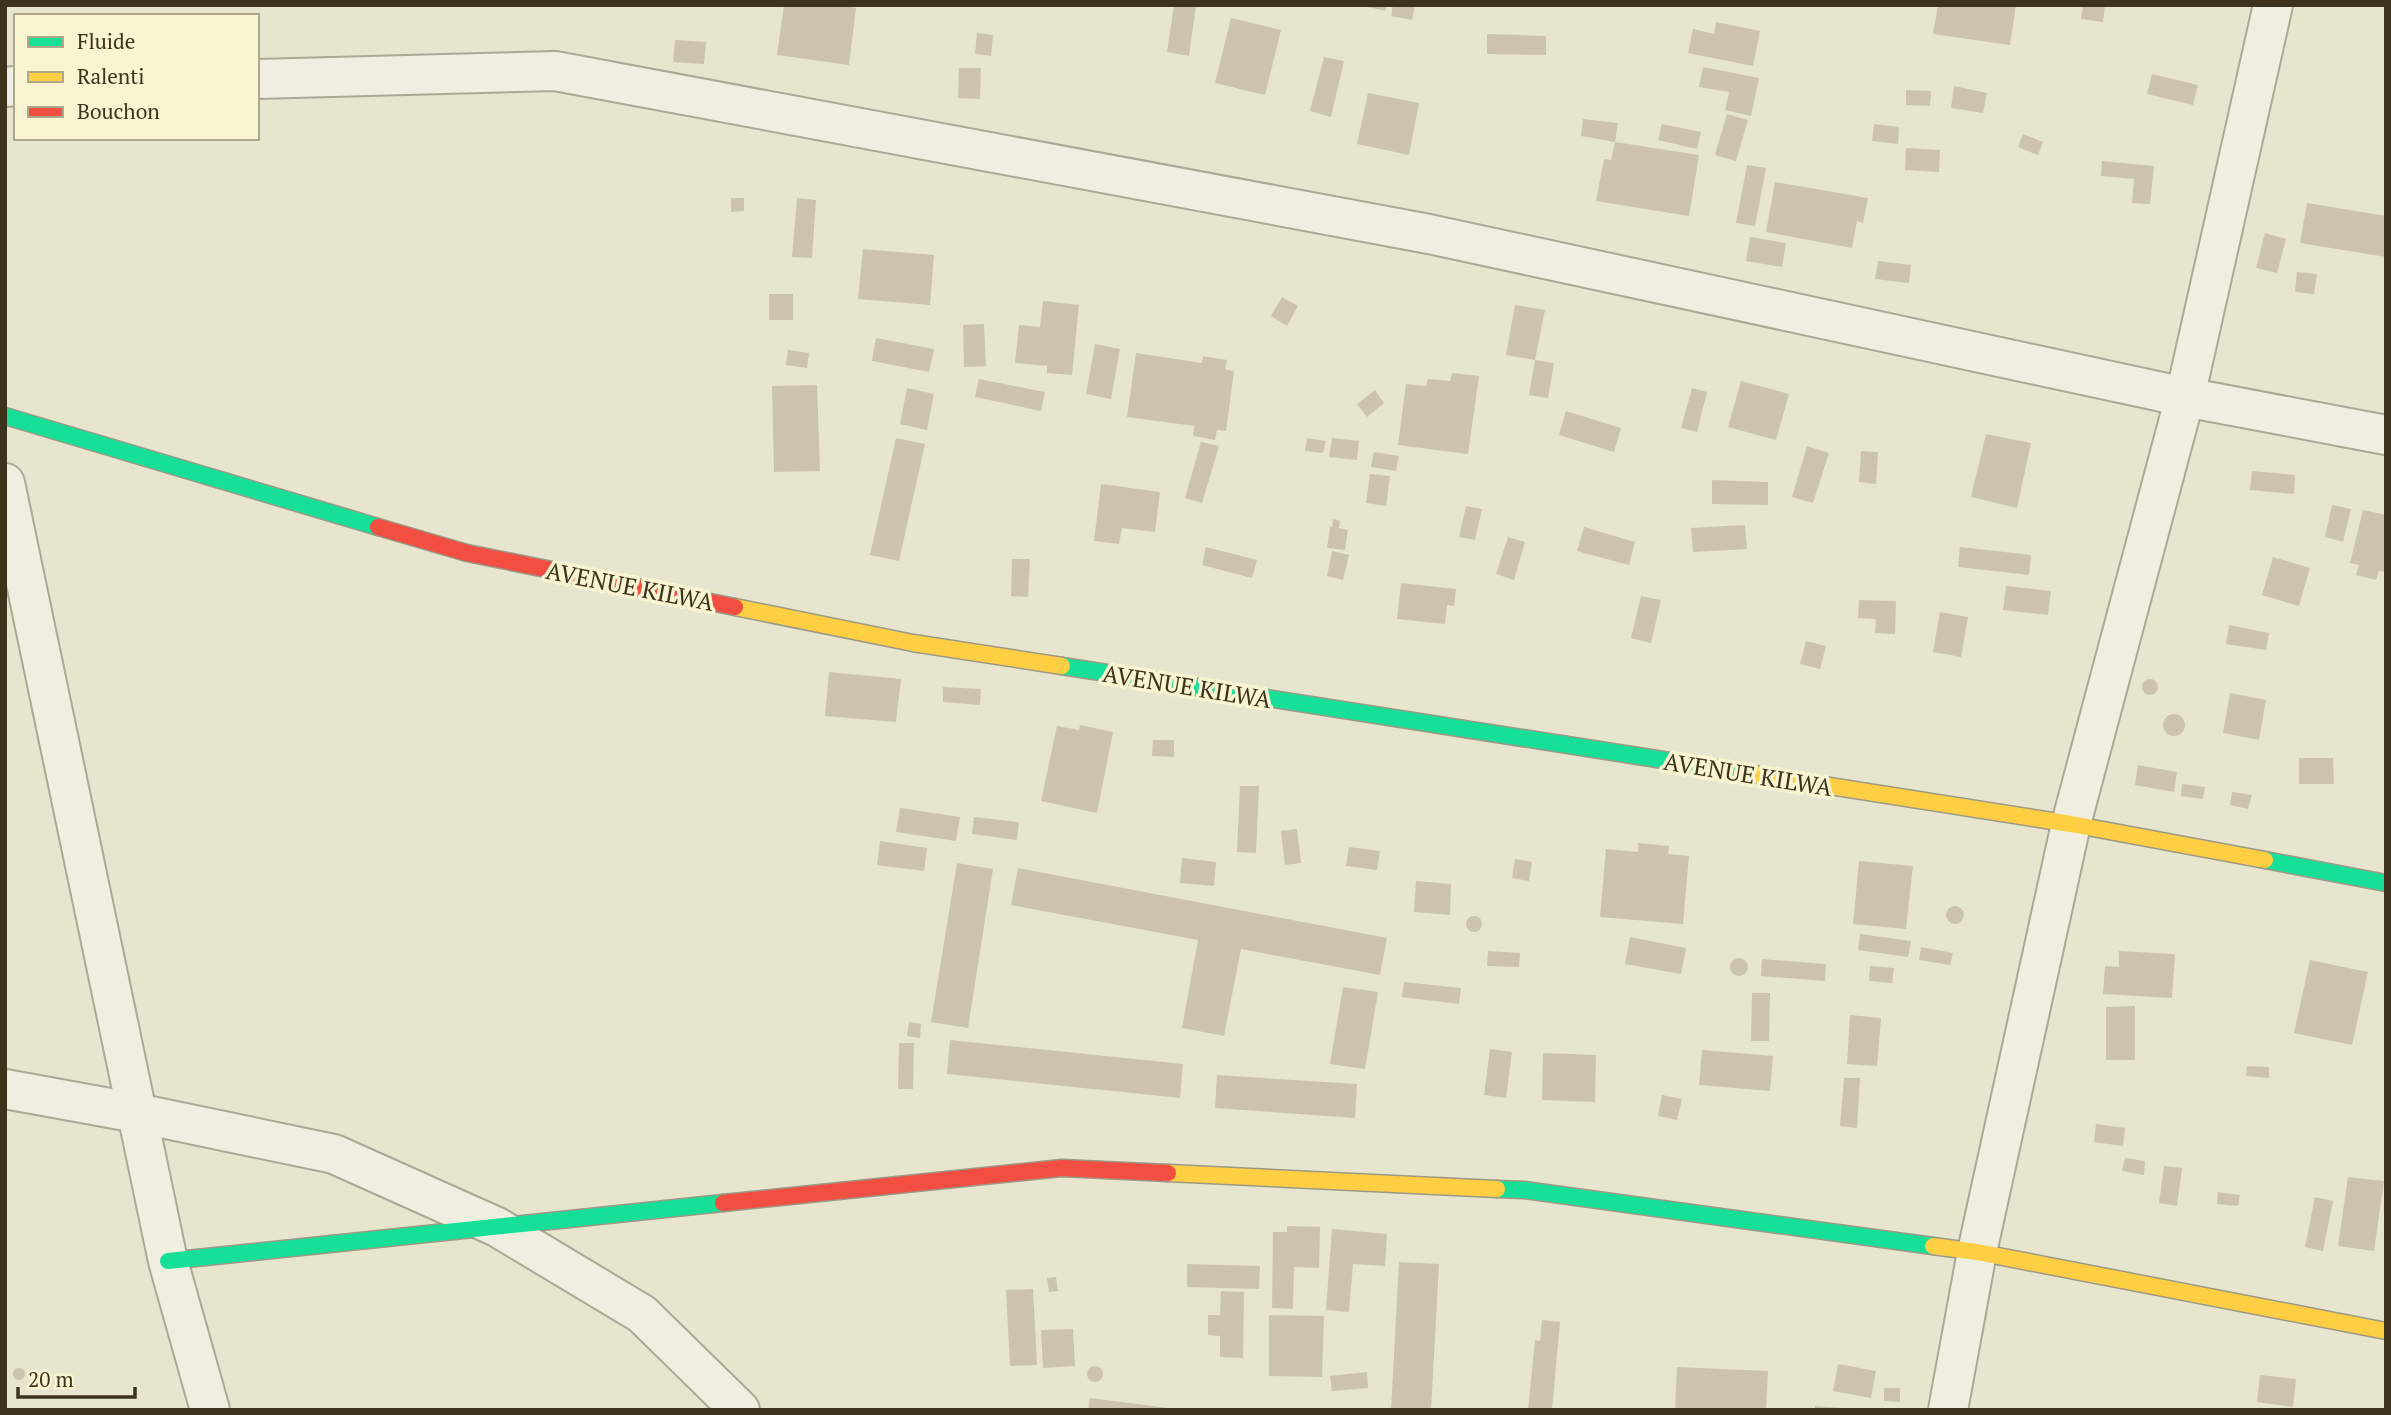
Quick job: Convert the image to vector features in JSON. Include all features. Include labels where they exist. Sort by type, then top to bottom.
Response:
[{"type":"street","points":[[1948,1410],[1977,1252],[2071,824],[2185,397],[2273,5]]},
{"type":"street","points":[[259,79],[555,71],[1429,234],[2185,397],[2386,435]]},
{"type":"street","name":"AVENUE KILWA","points":[[5,416],[467,553],[913,643],[2071,824],[2386,883]]},
{"type":"street","points":[[5,483],[168,1261],[210,1410]]},
{"type":"street","points":[[5,1089],[334,1154],[497,1227],[642,1314],[740,1410]]},
{"type":"street","points":[[168,1261],[1062,1168],[1524,1190],[1977,1252],[2386,1331]]},
{"type":"building","points":[[784,5],[840,5],[856,8],[849,65],[777,55]]},
{"type":"building","points":[[1174,5],[1196,5],[1189,56],[1167,52]]},
{"type":"building","points":[[1361,5],[1386,5],[1385,11]]},
{"type":"building","points":[[1393,5],[1415,5],[1412,20],[1391,16]]},
{"type":"building","points":[[1938,5],[2016,5],[2010,45],[1933,34]]},
{"type":"building","points":[[2083,5],[2105,5],[2103,22],[2081,19]]},
{"type":"building","points":[[1231,18],[1281,30],[1265,95],[1215,83]]},
{"type":"building","points":[[1716,22],[1760,31],[1753,66],[1688,53],[1693,29],[1714,34]]},
{"type":"building","points":[[977,33],[993,35],[991,56],[975,54]]},
{"type":"building","points":[[1487,34],[1546,36],[1546,55],[1487,54]]},
{"type":"building","points":[[675,40],[706,42],[704,64],[673,62]]},
{"type":"building","points":[[1324,57],[1344,61],[1331,117],[1310,111]]},
{"type":"building","points":[[1703,67],[1759,78],[1751,116],[1725,110],[1729,92],[1699,87]]},
{"type":"building","points":[[959,68],[981,68],[980,99],[958,98]]},
{"type":"building","points":[[2152,74],[2198,85],[2193,105],[2147,94]]},
{"type":"building","points":[[1954,86],[1987,93],[1983,113],[1951,108]]},
{"type":"building","points":[[1906,90],[1931,91],[1930,106],[1906,105]]},
{"type":"building","points":[[1368,93],[1419,103],[1409,155],[1357,144]]},
{"type":"building","points":[[1727,114],[1748,120],[1736,161],[1715,155]]},
{"type":"building","points":[[1583,119],[1618,123],[1615,142],[1581,136]]},
{"type":"building","points":[[1662,124],[1701,132],[1697,149],[1658,140]]},
{"type":"building","points":[[1874,124],[1899,127],[1898,144],[1872,141]]},
{"type":"building","points":[[2023,134],[2043,142],[2038,155],[2018,147]]},
{"type":"building","points":[[1615,142],[1699,155],[1689,216],[1596,201],[1604,159],[1611,160]]},
{"type":"building","points":[[1906,148],[1940,150],[1939,172],[1905,170]]},
{"type":"building","points":[[2102,161],[2154,166],[2150,204],[2132,203],[2134,179],[2101,176]]},
{"type":"building","points":[[1747,165],[1766,168],[1755,226],[1736,223]]},
{"type":"building","points":[[1775,182],[1868,198],[1863,223],[1857,221],[1852,248],[1766,232]]},
{"type":"building","points":[[731,198],[744,198],[744,211],[731,212]]},
{"type":"building","points":[[797,198],[816,200],[812,258],[792,257]]},
{"type":"building","points":[[2307,203],[2386,216],[2386,257],[2300,243]]},
{"type":"building","points":[[2265,233],[2286,239],[2277,273],[2256,268]]},
{"type":"building","points":[[1750,237],[1786,243],[1782,267],[1746,261]]},
{"type":"building","points":[[863,249],[934,255],[930,305],[858,299]]},
{"type":"building","points":[[1878,261],[1911,265],[1909,283],[1875,279]]},
{"type":"building","points":[[2297,272],[2317,274],[2314,294],[2295,292]]},
{"type":"building","points":[[769,294],[793,294],[793,320],[769,320]]},
{"type":"building","points":[[1282,297],[1298,306],[1287,326],[1271,316]]},
{"type":"building","points":[[1043,301],[1079,305],[1072,375],[1047,373],[1047,366],[1015,363],[1019,325],[1040,327]]},
{"type":"building","points":[[1515,305],[1545,310],[1535,360],[1506,355]]},
{"type":"building","points":[[984,324],[986,366],[964,367],[963,325]]},
{"type":"building","points":[[876,338],[934,349],[929,372],[872,361]]},
{"type":"building","points":[[1095,344],[1120,349],[1111,399],[1086,394]]},
{"type":"building","points":[[788,350],[809,353],[807,368],[786,365]]},
{"type":"building","points":[[1136,353],[1202,363],[1203,356],[1227,360],[1225,369],[1234,371],[1226,431],[1217,430],[1215,440],[1193,436],[1194,426],[1127,417]]},
{"type":"building","points":[[1535,360],[1554,363],[1548,398],[1529,395]]},
{"type":"building","points":[[1452,373],[1479,376],[1468,454],[1398,445],[1406,384],[1426,386],[1428,379],[1450,381]]},
{"type":"building","points":[[979,379],[1045,392],[1041,411],[975,397]]},
{"type":"building","points":[[1741,381],[1789,394],[1776,440],[1728,427]]},
{"type":"building","points":[[817,385],[820,471],[774,472],[772,386]]},
{"type":"building","points":[[907,388],[934,394],[927,430],[900,424]]},
{"type":"building","points":[[1692,388],[1707,392],[1697,432],[1681,428]]},
{"type":"building","points":[[1375,390],[1384,403],[1367,417],[1357,404]]},
{"type":"building","points":[[1566,411],[1621,428],[1614,452],[1559,435]]},
{"type":"building","points":[[1986,434],[2031,443],[2017,508],[1971,497]]},
{"type":"building","points":[[896,438],[925,444],[899,561],[870,555]]},
{"type":"building","points":[[1307,438],[1326,441],[1323,453],[1305,451]]},
{"type":"building","points":[[1332,438],[1359,441],[1357,460],[1329,457]]},
{"type":"building","points":[[1201,442],[1219,446],[1202,503],[1185,498]]},
{"type":"building","points":[[1807,446],[1829,453],[1813,503],[1792,497]]},
{"type":"building","points":[[1861,451],[1878,452],[1876,484],[1859,482]]},
{"type":"building","points":[[1374,452],[1399,456],[1396,471],[1371,467]]},
{"type":"building","points":[[2252,471],[2295,475],[2294,494],[2250,490]]},
{"type":"building","points":[[1370,474],[1390,476],[1386,506],[1366,503]]},
{"type":"building","points":[[1712,480],[1768,482],[1768,505],[1712,504]]},
{"type":"building","points":[[1101,484],[1160,492],[1155,532],[1122,528],[1119,544],[1094,541]]},
{"type":"building","points":[[2332,505],[2351,509],[2343,542],[2325,537]]},
{"type":"building","points":[[1466,506],[1482,509],[1475,540],[1459,537]]},
{"type":"building","points":[[2363,510],[2386,515],[2386,572],[2379,571],[2376,580],[2356,575],[2359,565],[2350,563]]},
{"type":"building","points":[[1333,519],[1340,521],[1339,528],[1348,530],[1345,550],[1327,548]]},
{"type":"building","points":[[1745,525],[1747,549],[1693,552],[1691,528]]},
{"type":"building","points":[[1584,527],[1635,542],[1629,565],[1577,551]]},
{"type":"building","points":[[1508,537],[1525,542],[1514,580],[1496,574]]},
{"type":"building","points":[[1206,547],[1257,560],[1252,578],[1202,565]]},
{"type":"building","points":[[1960,547],[2031,555],[2029,575],[1958,567]]},
{"type":"building","points":[[1332,551],[1349,555],[1343,580],[1327,576]]},
{"type":"building","points":[[2273,557],[2310,568],[2299,606],[2262,595]]},
{"type":"building","points":[[1012,559],[1030,559],[1028,597],[1011,596]]},
{"type":"building","points":[[1401,583],[1456,589],[1454,606],[1447,605],[1445,624],[1397,619]]},
{"type":"building","points":[[2006,586],[2051,591],[2048,615],[2003,610]]},
{"type":"building","points":[[1641,596],[1661,600],[1651,643],[1631,638]]},
{"type":"building","points":[[1859,600],[1896,601],[1895,634],[1875,633],[1876,619],[1858,618]]},
{"type":"building","points":[[1940,612],[1968,617],[1961,657],[1933,652]]},
{"type":"building","points":[[2229,625],[2269,633],[2266,650],[2226,644]]},
{"type":"building","points":[[1806,641],[1826,646],[1820,669],[1800,664]]},
{"type":"building","points":[[829,672],[901,679],[896,722],[825,716]]},
{"type":"building","points":[[2147,679],[2153,679],[2158,687],[2156,693],[2147,695],[2142,690],[2142,684]]},
{"type":"building","points":[[943,687],[981,689],[980,705],[943,702]]},
{"type":"building","points":[[2230,693],[2266,700],[2259,740],[2223,733]]},
{"type":"building","points":[[2174,714],[2182,717],[2185,725],[2182,733],[2174,736],[2166,733],[2163,725],[2166,717]]},
{"type":"building","points":[[1080,725],[1113,732],[1097,813],[1041,801],[1057,726],[1079,730]]},
{"type":"building","points":[[1153,740],[1174,740],[1174,757],[1152,756]]},
{"type":"building","points":[[2299,758],[2333,758],[2334,784],[2299,784]]},
{"type":"building","points":[[2138,765],[2177,772],[2174,792],[2135,785]]},
{"type":"building","points":[[2182,784],[2205,787],[2203,799],[2181,796]]},
{"type":"building","points":[[1240,786],[1259,786],[1256,853],[1237,852]]},
{"type":"building","points":[[2232,792],[2252,795],[2248,809],[2230,805]]},
{"type":"building","points":[[900,808],[960,817],[956,841],[896,832]]},
{"type":"building","points":[[974,817],[1019,822],[1017,840],[972,834]]},
{"type":"building","points":[[1297,829],[1301,863],[1285,865],[1281,831]]},
{"type":"building","points":[[880,841],[927,848],[924,871],[877,865]]},
{"type":"building","points":[[1638,843],[1669,846],[1668,854],[1689,856],[1683,924],[1600,917],[1606,849],[1638,852]]},
{"type":"building","points":[[1349,847],[1380,851],[1377,870],[1346,866]]},
{"type":"building","points":[[1182,858],[1216,862],[1214,886],[1180,883]]},
{"type":"building","points":[[1515,859],[1532,862],[1529,881],[1512,878]]},
{"type":"building","points":[[1859,861],[1913,866],[1906,929],[1853,924]]},
{"type":"building","points":[[957,863],[993,869],[968,1028],[931,1022]]},
{"type":"building","points":[[1018,868],[1387,938],[1380,975],[1241,949],[1224,1036],[1182,1028],[1198,940],[1011,905]]},
{"type":"building","points":[[1416,881],[1451,884],[1450,915],[1414,912]]},
{"type":"building","points":[[1955,906],[1963,911],[1964,915],[1959,923],[1955,924],[1947,919],[1946,915],[1951,907]]},
{"type":"building","points":[[1474,916],[1480,918],[1480,930],[1474,932],[1468,930],[1466,924],[1468,918]]},
{"type":"building","points":[[1860,934],[1911,941],[1908,957],[1858,950]]},
{"type":"building","points":[[1630,937],[1686,948],[1681,974],[1625,964]]},
{"type":"building","points":[[1921,947],[1953,953],[1950,965],[1919,960]]},
{"type":"building","points":[[1488,951],[1520,953],[1519,967],[1487,966]]},
{"type":"building","points":[[2119,951],[2175,954],[2172,998],[2103,994],[2105,966],[2119,967]]},
{"type":"building","points":[[1735,958],[1743,958],[1748,967],[1746,974],[1735,976],[1730,971],[1730,963]]},
{"type":"building","points":[[1762,959],[1826,964],[1825,981],[1761,976]]},
{"type":"building","points":[[2310,960],[2368,972],[2352,1045],[2294,1033]]},
{"type":"building","points":[[1870,966],[1894,968],[1892,983],[1869,981]]},
{"type":"building","points":[[1404,982],[1461,988],[1459,1004],[1402,997]]},
{"type":"building","points":[[1343,987],[1378,992],[1365,1069],[1330,1064]]},
{"type":"building","points":[[1752,993],[1770,993],[1769,1041],[1751,1041]]},
{"type":"building","points":[[2135,1006],[2135,1060],[2106,1060],[2106,1007]]},
{"type":"building","points":[[1850,1015],[1881,1018],[1877,1066],[1847,1064]]},
{"type":"building","points":[[909,1022],[921,1024],[920,1038],[907,1036]]},
{"type":"building","points":[[950,1040],[1183,1064],[1180,1098],[947,1074]]},
{"type":"building","points":[[899,1043],[914,1043],[913,1089],[898,1089]]},
{"type":"building","points":[[1490,1049],[1512,1052],[1506,1098],[1484,1095]]},
{"type":"building","points":[[1702,1050],[1773,1056],[1770,1091],[1699,1085]]},
{"type":"building","points":[[1543,1053],[1596,1055],[1595,1102],[1542,1100]]},
{"type":"building","points":[[2247,1066],[2269,1067],[2269,1078],[2246,1076]]},
{"type":"building","points":[[1217,1075],[1357,1084],[1355,1118],[1215,1108]]},
{"type":"building","points":[[1844,1078],[1860,1078],[1857,1128],[1840,1126]]},
{"type":"building","points":[[1662,1095],[1682,1099],[1677,1120],[1658,1116]]},
{"type":"building","points":[[2096,1124],[2125,1128],[2123,1146],[2094,1142]]},
{"type":"building","points":[[2125,1158],[2145,1161],[2144,1175],[2122,1171]]},
{"type":"building","points":[[2164,1166],[2182,1168],[2177,1206],[2159,1203]]},
{"type":"building","points":[[2348,1177],[2384,1181],[2374,1251],[2338,1246]]},
{"type":"building","points":[[2218,1192],[2240,1195],[2238,1206],[2217,1204]]},
{"type":"building","points":[[2315,1197],[2333,1201],[2323,1251],[2305,1247]]},
{"type":"building","points":[[1287,1226],[1320,1227],[1319,1268],[1294,1267],[1293,1309],[1272,1308],[1273,1232],[1287,1232]]},
{"type":"building","points":[[1332,1229],[1387,1234],[1385,1266],[1353,1264],[1349,1312],[1326,1310]]},
{"type":"building","points":[[1399,1262],[1439,1264],[1431,1410],[1391,1410]]},
{"type":"building","points":[[1187,1264],[1260,1266],[1259,1289],[1187,1287]]},
{"type":"building","points":[[1056,1277],[1058,1291],[1049,1292],[1047,1278]]},
{"type":"building","points":[[1033,1289],[1037,1365],[1010,1366],[1006,1290]]},
{"type":"building","points":[[1221,1291],[1244,1292],[1243,1358],[1220,1357],[1220,1336],[1208,1335],[1208,1315],[1220,1315]]},
{"type":"building","points":[[1269,1315],[1324,1316],[1322,1377],[1269,1376]]},
{"type":"building","points":[[1542,1320],[1560,1322],[1552,1410],[1528,1410],[1535,1340],[1540,1341]]},
{"type":"building","points":[[1073,1329],[1075,1366],[1043,1368],[1041,1330]]},
{"type":"building","points":[[1838,1364],[1876,1371],[1871,1398],[1833,1391]]},
{"type":"building","points":[[1095,1366],[1101,1368],[1101,1380],[1095,1382],[1089,1380],[1087,1374],[1089,1368]]},
{"type":"building","points":[[1677,1367],[1768,1371],[1766,1410],[1675,1410]]},
{"type":"building","points":[[19,1368],[25,1374],[19,1380],[13,1374]]},
{"type":"building","points":[[1367,1372],[1368,1388],[1332,1391],[1330,1376]]},
{"type":"building","points":[[2260,1375],[2296,1379],[2293,1407],[2257,1402]]},
{"type":"building","points":[[1884,1388],[1900,1388],[1900,1402],[1884,1401]]},
{"type":"building","points":[[1090,1398],[1168,1408],[1088,1410]]},
{"type":"building","points":[[1815,1406],[1844,1408],[1844,1410],[1815,1410]]},
{"type":"traffic: fast","points":[[5,416],[378,527]]},
{"type":"traffic: fast","points":[[1062,666],[1753,774]]},
{"type":"traffic: fast","points":[[2265,860],[2386,883]]},
{"type":"traffic: fast","points":[[1497,1189],[1524,1190],[1933,1246]]},
{"type":"traffic: fast","points":[[168,1261],[723,1203]]},
{"type":"traffic: slow","points":[[735,607],[913,643],[1062,666]]},
{"type":"traffic: slow","points":[[1753,774],[2071,824],[2265,860]]},
{"type":"traffic: slow","points":[[1168,1173],[1497,1189]]},
{"type":"traffic: slow","points":[[1933,1246],[1977,1252],[2386,1331]]},
{"type":"traffic: jam","points":[[378,527],[467,553],[735,607]]},
{"type":"traffic: jam","points":[[723,1203],[1062,1168],[1168,1173]]}]
